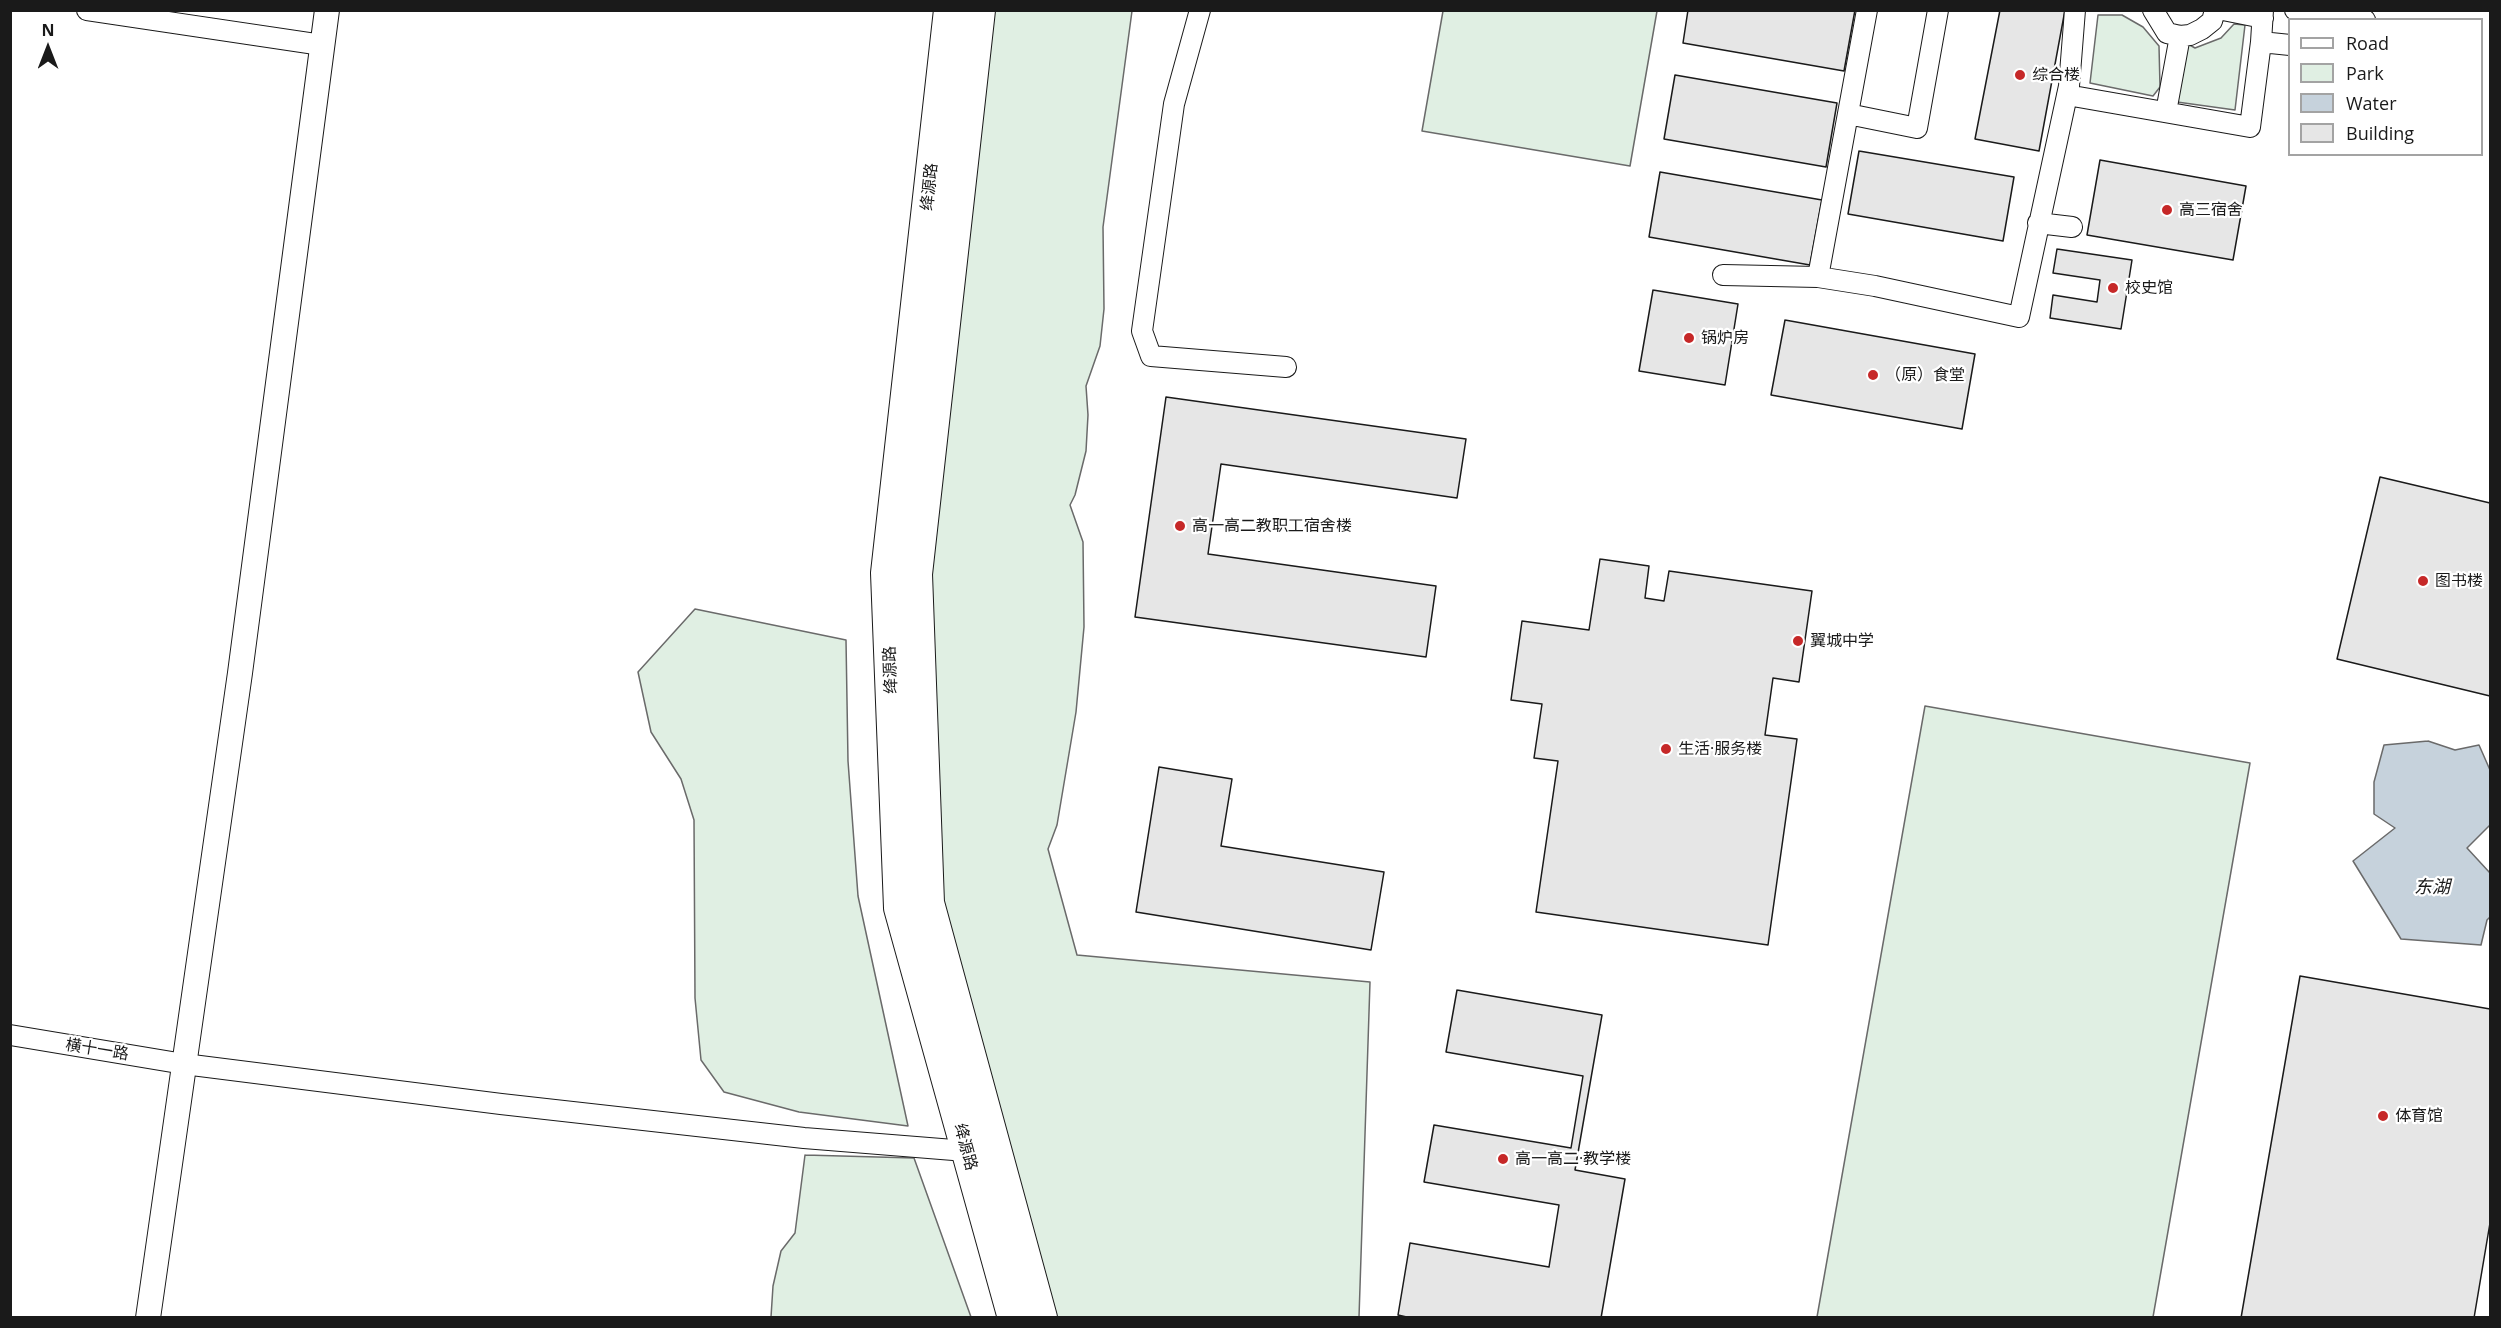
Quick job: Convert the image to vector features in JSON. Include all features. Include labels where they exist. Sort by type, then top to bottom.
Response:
[{"type":"highway","name":"绛源路","points":[[950,10],[887,573],[900,908],[1014,1317]]},
{"type":"highway","name":"绛源路","points":[[979,10],[916,574],[928,903],[1041,1317]]},
{"type":"street","points":[[87,10],[322,45]]},
{"type":"street","points":[[148,1317],[242,661],[327,10]]},
{"type":"street","points":[[1200,10],[1174,104],[1142,331],[1152,356],[1286,367]]},
{"type":"street","points":[[1818,277],[1867,10]]},
{"type":"street","points":[[1848,114],[1917,128],[1938,10]]},
{"type":"street","points":[[1723,275],[1818,277],[1875,286],[2019,316],[2067,95],[2075,10]]},
{"type":"street","points":[[2153,10],[2167,33],[2180,36],[2190,35],[2202,29],[2212,21],[2215,10]]},
{"type":"street","points":[[2067,95],[2250,127],[2263,14],[2223,10]]},
{"type":"street","points":[[2295,10],[2351,18]]},
{"type":"street","points":[[2166,112],[2180,36]]},
{"type":"street","points":[[2261,42],[2288,45]]},
{"type":"street","points":[[2038,223],[2072,227]]},
{"type":"street","name":"横十一路","points":[[10,1035],[184,1064],[501,1104],[804,1138],[966,1151]]},
{"type":"green space","points":[[991,11],[1132,11],[1103,227],[1104,309],[1100,346],[1086,386],[1088,415],[1086,451],[1075,495],[1070,505],[1083,542],[1084,627],[1076,712],[1057,825],[1048,849],[1077,955],[1370,982],[1359,1317],[1052,1317],[953,964],[934,856],[926,568]]},
{"type":"green space","points":[[1443,11],[1657,11],[1630,166],[1422,131]]},
{"type":"green space","points":[[2098,15],[2122,15],[2143,27],[2159,46],[2160,87],[2153,96],[2090,83]]},
{"type":"green space","points":[[2234,24],[2245,25],[2235,110],[2177,102],[2188,44],[2195,48],[2221,38]]},
{"type":"green space","points":[[695,609],[846,640],[848,761],[858,896],[908,1126],[799,1112],[724,1092],[701,1060],[695,998],[694,820],[681,779],[651,732],[638,672]]},
{"type":"green space","points":[[1925,706],[2250,763],[2153,1317],[1817,1317]]},
{"type":"green space","points":[[805,1155],[914,1158],[971,1317],[771,1317],[773,1286],[781,1251],[795,1233]]},
{"type":"water","name":"东湖","points":[[2428,741],[2455,750],[2479,745],[2490,770],[2490,825],[2467,848],[2490,873],[2490,917],[2487,920],[2481,945],[2401,939],[2353,861],[2395,828],[2374,814],[2374,782],[2384,745]]},
{"type":"building","points":[[1688,10],[1855,10],[1844,71],[1683,43]]},
{"type":"building","name":"综合楼","points":[[2000,10],[2065,10],[2039,151],[1975,139]]},
{"type":"building","points":[[1675,75],[1837,103],[1826,167],[1664,139]]},
{"type":"building","points":[[1859,151],[2014,177],[2003,241],[1848,214]]},
{"type":"building","name":"高三宿舍","points":[[2100,160],[2246,186],[2233,260],[2087,235]]},
{"type":"building","points":[[1660,172],[1822,200],[1810,265],[1649,237]]},
{"type":"building","name":"校史馆","points":[[2057,249],[2132,260],[2121,329],[2050,318],[2053,295],[2097,302],[2100,280],[2053,273]]},
{"type":"building","name":"锅炉房","points":[[1653,290],[1738,304],[1725,385],[1639,371]]},
{"type":"building","name":"（原）食堂","points":[[1785,320],[1975,354],[1962,429],[1771,395]]},
{"type":"building","name":"高一高二教职工宿舍楼","points":[[1166,397],[1466,439],[1457,498],[1221,464],[1208,554],[1436,586],[1426,657],[1135,617]]},
{"type":"building","name":"图书楼","points":[[2380,477],[2490,503],[2490,696],[2337,659]]},
{"type":"building","name":"生活·服务楼","points":[[1600,559],[1649,566],[1645,598],[1664,601],[1669,571],[1812,591],[1799,682],[1773,678],[1765,735],[1797,739],[1768,945],[1536,912],[1558,761],[1534,758],[1542,704],[1511,700],[1522,621],[1589,630]]},
{"type":"building","points":[[1159,767],[1232,779],[1221,846],[1384,872],[1371,950],[1136,912]]},
{"type":"building","name":"体育馆","points":[[2300,976],[2490,1009],[2490,1223],[2474,1318],[2241,1318]]},
{"type":"building","name":"高一高二·教学楼","points":[[1457,990],[1602,1015],[1575,1170],[1625,1179],[1601,1318],[1411,1318],[1398,1315],[1410,1243],[1549,1267],[1559,1205],[1424,1182],[1434,1125],[1571,1148],[1583,1076],[1446,1052]]},
{"type":"place","name":"综合楼","points":[[2020,75]]},
{"type":"place","name":"高三宿舍","points":[[2167,210]]},
{"type":"place","name":"校史馆","points":[[2113,288]]},
{"type":"place","name":"锅炉房","points":[[1689,338]]},
{"type":"place","name":"（原）食堂","points":[[1873,375]]},
{"type":"place","name":"高一高二教职工宿舍楼","points":[[1180,526]]},
{"type":"place","name":"图书楼","points":[[2423,581]]},
{"type":"place","name":"翼城中学","points":[[1798,641]]},
{"type":"place","name":"生活·服务楼","points":[[1666,749]]},
{"type":"place","name":"体育馆","points":[[2383,1116]]},
{"type":"place","name":"高一高二·教学楼","points":[[1503,1159]]}]
